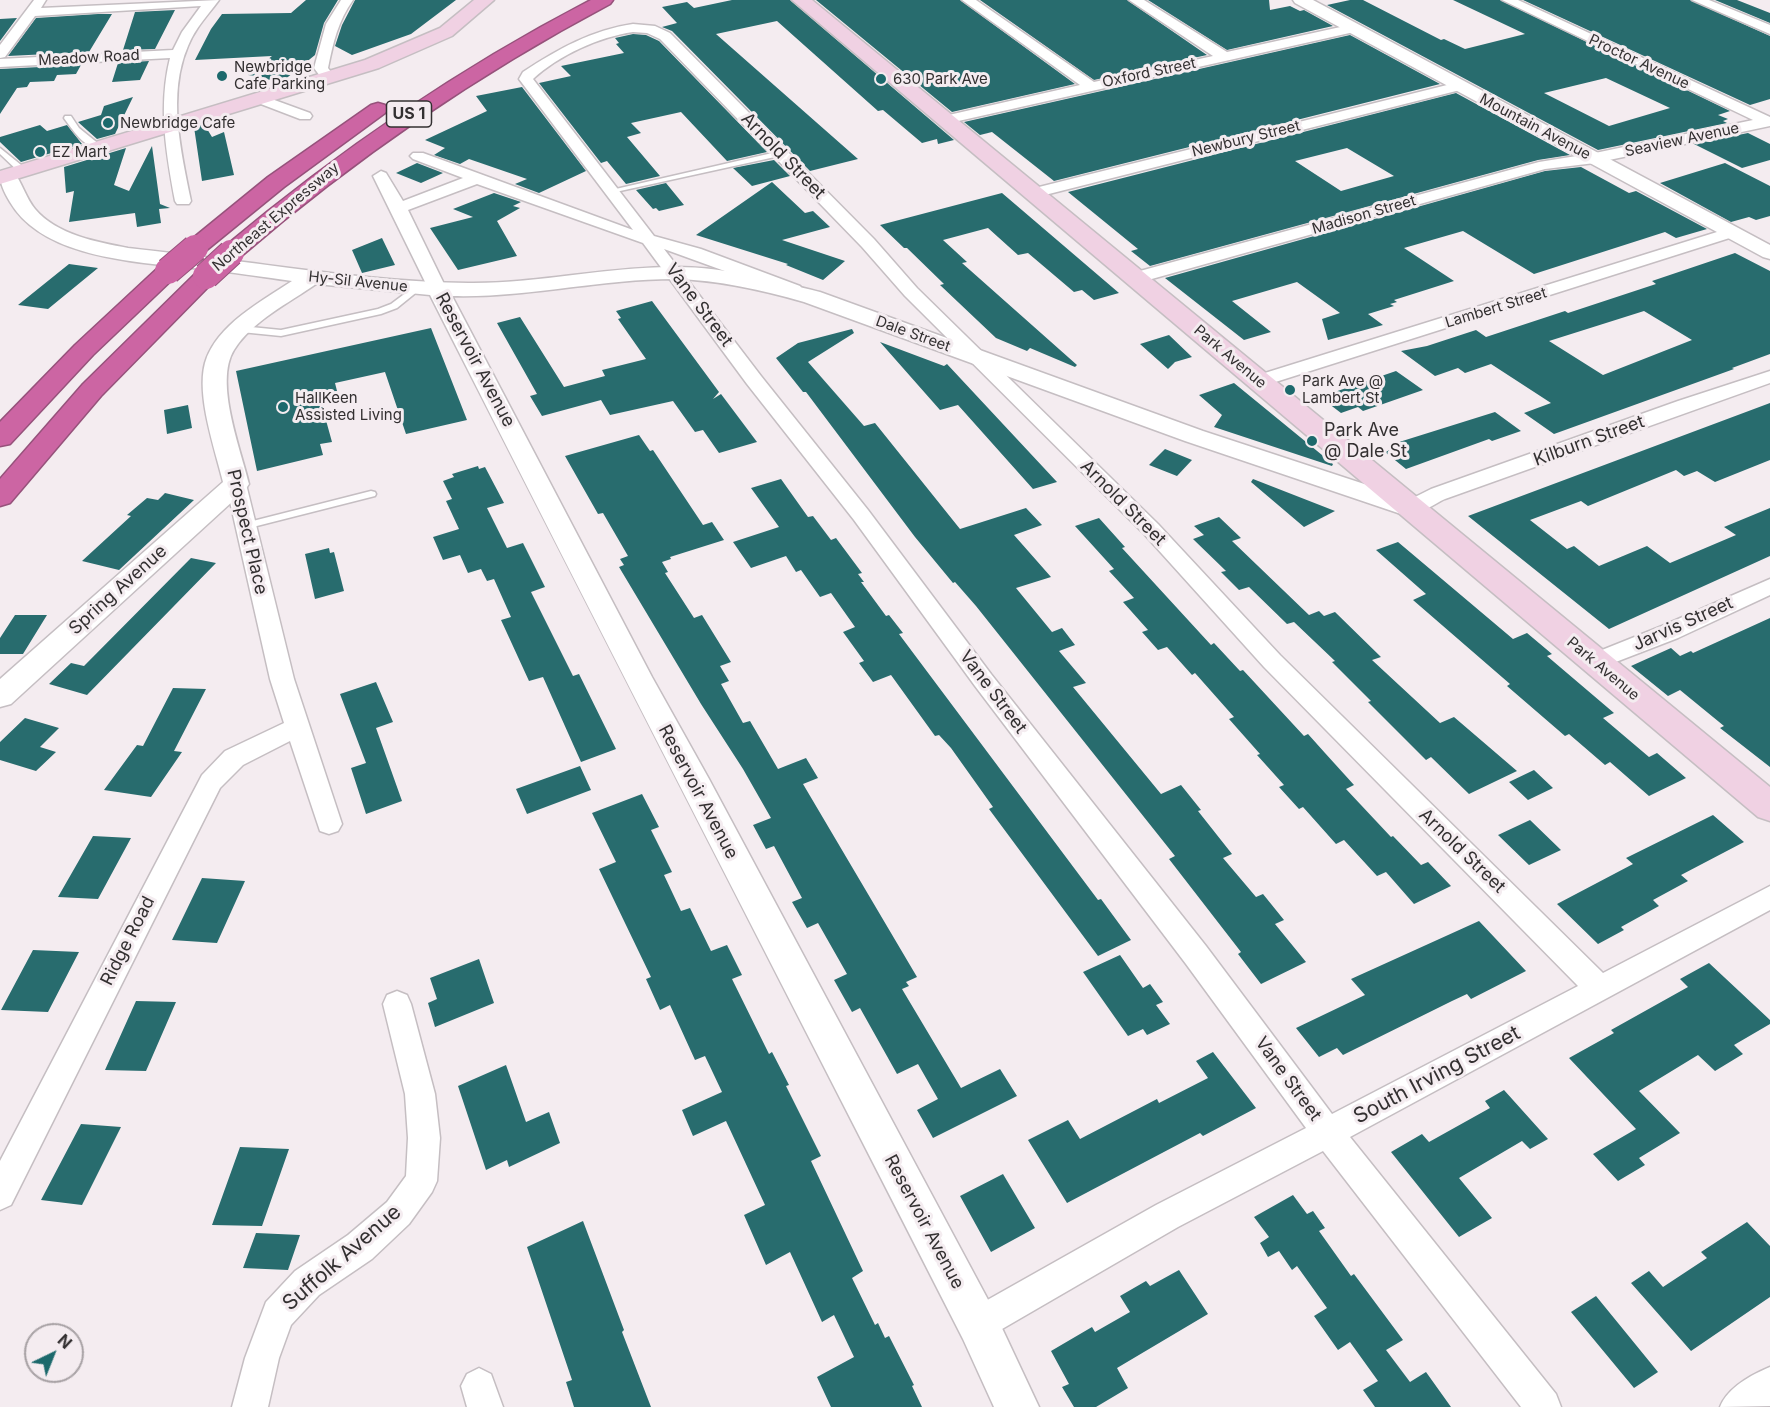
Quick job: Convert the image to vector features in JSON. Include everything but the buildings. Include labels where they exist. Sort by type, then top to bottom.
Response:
[{"type":"highway","points":[[486,43],[567,0]]},
{"type":"highway","name":"Northeast Expressway","points":[[0,497],[92,390],[206,276],[323,177],[418,108],[517,46],[604,0]]},
{"type":"highway","name":"Northeast Expressway","points":[[0,438],[84,350],[168,271],[276,182],[391,100]]},
{"type":"main road","points":[[10,175],[372,64],[429,40],[459,22],[485,0]]},
{"type":"main road","name":"Park Avenue","points":[[801,0],[1770,807]]},
{"type":"street","points":[[0,54],[40,0]]},
{"type":"street","points":[[328,77],[321,68],[328,35],[333,20],[347,0]]},
{"type":"street","points":[[968,0],[1089,86]]},
{"type":"street","points":[[1135,0],[1225,57]]},
{"type":"street","name":"Mountain Avenue","points":[[1301,0],[1770,253]]},
{"type":"street","name":"Proctor Avenue","points":[[1508,0],[1769,122]]},
{"type":"street","points":[[1698,0],[1770,30]]},
{"type":"street","points":[[31,12],[212,1]]},
{"type":"street","points":[[183,201],[171,124],[171,100],[178,54],[198,18],[212,1]]},
{"type":"street","name":"Arnold Street","points":[[642,26],[665,36],[781,153],[911,292],[1151,529],[1272,661],[1599,988]]},
{"type":"street","name":"Vane Street","points":[[642,26],[619,28],[598,36],[535,70],[526,79],[754,380],[861,515],[990,689],[1196,955],[1327,1132],[1543,1407]]},
{"type":"street","name":"Oxford Street","points":[[945,120],[1354,28]]},
{"type":"street","name":"Meadow Road","points":[[0,63],[178,54]]},
{"type":"street","name":"Newbury Street","points":[[1033,193],[1459,86]]},
{"type":"street","points":[[258,98],[305,116]]},
{"type":"street","name":"Seaview Avenue","points":[[1595,158],[1769,122]]},
{"type":"street","name":"Dale Street","points":[[418,156],[649,240],[695,253],[1194,436],[1410,508]]},
{"type":"street","name":"Madison Street","points":[[1135,278],[1544,165],[1595,158]]},
{"type":"street","name":"Hy-Sil Avenue","points":[[10,175],[17,200],[30,216],[47,229],[72,240],[121,252],[312,277],[427,289],[506,289],[675,273],[738,280],[812,297]]},
{"type":"street","name":"Reservoir Avenue","points":[[381,176],[399,208],[427,289],[551,506],[636,677],[698,788],[978,1324],[1017,1407]]},
{"type":"street","points":[[399,208],[478,178]]},
{"type":"street","name":"Lambert Street","points":[[1259,381],[1733,232]]},
{"type":"street","name":"Prospect Place","points":[[312,277],[241,329],[218,357],[215,372],[216,392],[271,636],[328,824]]},
{"type":"street","name":"Kilburn Street","points":[[1410,508],[1438,494],[1685,405],[1770,377]]},
{"type":"street","name":"Spring Avenue","points":[[0,696],[236,484]]},
{"type":"street","name":"Jarvis Street","points":[[1595,662],[1671,632],[1770,586]]},
{"type":"street","name":"Ridge Road","points":[[0,1194],[211,782],[234,758],[297,727]]},
{"type":"street","name":"South Irving Street","points":[[978,1324],[1167,1216],[1462,1063],[1770,897]]},
{"type":"street","name":"Suffolk Avenue","points":[[250,1407],[262,1358],[278,1314],[307,1283],[360,1246],[398,1213],[421,1181],[424,1138],[420,1094],[397,1004]]},
{"type":"street","points":[[1738,1407],[1770,1385]]},
{"type":"lane","points":[[68,118],[76,130],[97,147]]},
{"type":"lane","points":[[0,150],[10,175]]},
{"type":"lane","points":[[612,191],[781,153]]},
{"type":"lane","points":[[241,329],[281,333],[381,311],[427,289]]},
{"type":"lane","points":[[245,526],[371,494]]},
{"type":"place","name":"Newbridge Cafe Parking","points":[[222,76]]},
{"type":"place","name":"630 Park Ave","points":[[881,79]]},
{"type":"place","name":"Newbridge Cafe","points":[[108,123]]},
{"type":"place","name":"EZ Mart","points":[[40,152]]},
{"type":"place","name":"Park Ave @ Lambert St","points":[[1290,390]]},
{"type":"place","name":"HallKeen Assisted Living","points":[[283,407]]},
{"type":"place","name":"Park Ave @ Dale St","points":[[1312,441]]}]
